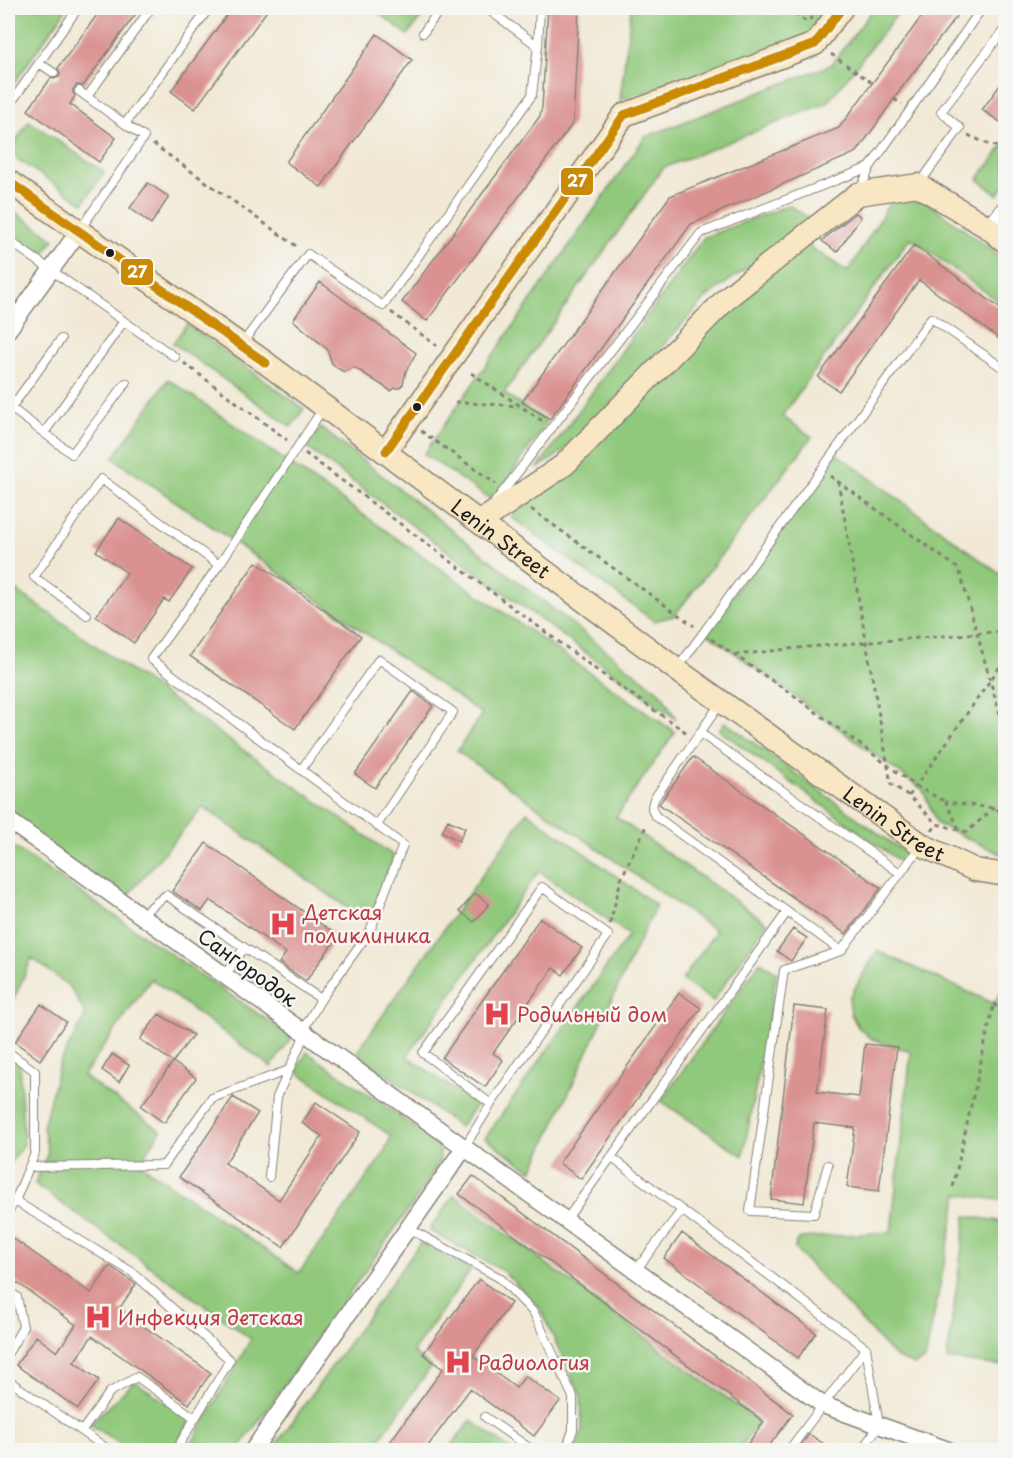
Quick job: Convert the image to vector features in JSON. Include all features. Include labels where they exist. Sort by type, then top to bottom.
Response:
[{"type":"street","points":[[386,451],[624,116],[813,35],[842,8]]},
{"type":"street","name":"Lenin Street","points":[[8,181],[325,406],[677,670],[922,845],[975,870],[1005,875]]},
{"type":"street","points":[[480,522],[510,494],[564,465],[728,297],[858,194],[918,185],[997,235],[1005,208]]},
{"type":"street","points":[[8,330],[79,231]]},
{"type":"street","name":"Сангородок","points":[[8,820],[823,1405],[948,1450]]},
{"type":"street","points":[[253,1450],[464,1148]]},
{"type":"lane","points":[[8,107],[78,8]]},
{"type":"lane","points":[[79,231],[144,137],[83,94],[151,8]]},
{"type":"lane","points":[[125,124],[209,8]]},
{"type":"lane","points":[[423,33],[441,8]]},
{"type":"lane","points":[[486,8],[538,46]]},
{"type":"lane","points":[[241,345],[308,254],[382,306],[532,95],[540,8]]},
{"type":"lane","points":[[858,194],[870,167],[982,8]]},
{"type":"lane","points":[[918,185],[960,128],[940,112],[1005,27]]},
{"type":"lane","points":[[39,63],[54,73]]},
{"type":"lane","points":[[510,494],[552,427],[701,233],[870,167]]},
{"type":"lane","points":[[8,240],[175,357]]},
{"type":"lane","points":[[677,670],[931,318],[1005,370]]},
{"type":"lane","points":[[44,433],[124,321]]},
{"type":"lane","points":[[61,339],[11,408],[72,454],[126,383]]},
{"type":"lane","points":[[269,1177],[277,1097],[321,999],[370,931],[403,845],[151,659],[219,565],[325,406]]},
{"type":"lane","points":[[87,615],[34,577],[101,479],[219,565]]},
{"type":"lane","points":[[301,770],[379,659],[453,712],[376,825]]},
{"type":"lane","points":[[722,701],[654,799],[652,812],[841,951]]},
{"type":"lane","points":[[698,736],[900,873]]},
{"type":"lane","points":[[828,1165],[814,1214],[750,1211],[784,970],[841,951],[922,845]]},
{"type":"lane","points":[[464,1148],[491,1104],[608,935],[542,887],[423,1053],[491,1104]]},
{"type":"lane","points":[[140,916],[166,895],[321,999]]},
{"type":"lane","points":[[566,1220],[787,912]]},
{"type":"lane","points":[[225,976],[244,948]]},
{"type":"lane","points":[[8,1052],[35,1071],[35,1153],[8,1212]]},
{"type":"lane","points":[[29,1167],[164,1165],[212,1098],[289,1070]]},
{"type":"lane","points":[[611,1157],[866,1348],[879,1425],[862,1450]]},
{"type":"lane","points":[[15,1201],[132,1272],[230,1360],[176,1450]]},
{"type":"lane","points":[[636,1270],[682,1210]]},
{"type":"lane","points":[[408,1228],[500,1278],[534,1312],[573,1397],[573,1430],[566,1450]]},
{"type":"lane","points":[[8,1290],[17,1297],[23,1327],[8,1353]]},
{"type":"lane","points":[[789,1450],[866,1348]]},
{"type":"lane","points":[[82,1431],[110,1392],[137,1377],[195,1418]]},
{"type":"lane","points":[[8,1380],[109,1450]]},
{"type":"lane","points":[[486,1417],[531,1450]]},
{"type":"path","points":[[787,8],[813,35],[872,83]]},
{"type":"path","points":[[144,137],[308,254]]},
{"type":"path","points":[[990,145],[1005,148]]},
{"type":"path","points":[[382,306],[453,357]]},
{"type":"path","points":[[175,357],[589,664],[698,736]]},
{"type":"path","points":[[471,373],[552,427]]},
{"type":"path","points":[[455,402],[520,406]]},
{"type":"path","points":[[407,422],[793,695],[916,786],[946,802],[993,808],[1005,813]]},
{"type":"path","points":[[820,471],[838,481],[959,569],[1005,737]]},
{"type":"path","points":[[838,481],[891,784],[909,796],[937,824],[967,832],[1005,797]]},
{"type":"path","points":[[734,655],[1005,632]]},
{"type":"path","points":[[909,796],[1005,658]]},
{"type":"path","points":[[946,802],[960,830]]},
{"type":"path","points":[[608,935],[621,879],[652,812]]},
{"type":"path","points":[[922,845],[937,824]]},
{"type":"path","points":[[952,1187],[994,1003],[1005,1021]]},
{"type":"path","points":[[1001,1201],[1005,1171]]},
{"type":"green space","points":[[14,8],[67,8],[8,92],[8,41],[16,30]]},
{"type":"green space","points":[[372,8],[413,8],[423,15],[408,35]]},
{"type":"green space","points":[[631,8],[833,8],[810,39],[620,100]]},
{"type":"green space","points":[[874,8],[902,8],[827,103],[663,168],[504,393],[547,422],[493,501],[424,454],[645,137],[831,65]]},
{"type":"green space","points":[[29,121],[104,172],[83,203],[8,153]]},
{"type":"green space","points":[[1005,143],[1005,185],[998,195],[978,179]]},
{"type":"green space","points":[[895,194],[928,203],[1005,260],[1005,306],[910,238],[782,416],[812,437],[674,616],[654,621],[511,517],[570,470],[729,303],[805,244],[848,272]]},
{"type":"green space","points":[[789,205],[813,221],[708,296],[574,444],[537,469],[704,237]]},
{"type":"green space","points":[[8,207],[54,239],[43,255],[8,231]]},
{"type":"green space","points":[[187,324],[304,409],[291,427],[173,343]]},
{"type":"green space","points":[[168,379],[675,732],[616,817],[767,923],[713,1001],[682,980],[716,931],[457,751],[482,714],[113,458]]},
{"type":"green space","points":[[321,428],[662,694],[676,719],[306,447]]},
{"type":"green space","points":[[836,453],[1005,578],[1005,856],[937,824],[923,790],[706,632]]},
{"type":"green space","points":[[12,587],[394,856],[368,922],[203,807],[123,901],[8,819],[8,589]]},
{"type":"green space","points":[[725,722],[908,855],[902,863],[719,730]]},
{"type":"green space","points":[[527,812],[656,905],[532,1171],[485,1138],[629,935],[539,871],[407,1056],[476,1105],[460,1127],[356,1053]]},
{"type":"green space","points":[[8,843],[292,1037],[271,1067],[151,979],[83,1076],[161,1131],[139,1163],[299,1273],[383,1155],[391,1136],[296,1071],[307,1052],[439,1144],[440,1160],[426,1185],[238,1450],[188,1450],[251,1339],[35,1184],[48,1152],[43,1127],[59,1064],[86,1015],[70,987],[32,958],[8,1012]]},
{"type":"green space","points":[[877,951],[993,1003],[1005,988],[1005,1201],[958,1194],[925,1360],[914,1365],[895,1357],[795,1249],[796,1242],[801,1238],[891,1232],[911,1052],[872,1039],[858,1027],[851,1014],[849,998]]},
{"type":"green space","points":[[760,962],[777,972],[743,1156],[661,1101]]},
{"type":"green space","points":[[8,1051],[19,1059],[24,1144],[8,1166]]},
{"type":"green space","points":[[454,1195],[759,1422],[738,1450],[576,1450],[582,1433],[581,1396],[539,1307],[503,1271],[429,1230]]},
{"type":"green space","points":[[966,1216],[1005,1222],[1006,1343],[1002,1366],[947,1359]]},
{"type":"green space","points":[[420,1243],[471,1269],[413,1352],[431,1367],[372,1450],[272,1450]]},
{"type":"green space","points":[[135,1381],[191,1420],[172,1450],[128,1450],[90,1424]]},
{"type":"green space","points":[[471,1420],[511,1450],[448,1450]]},
{"type":"building","points":[[102,8],[140,8],[83,86],[77,85],[73,90],[75,96],[70,104],[116,138],[99,162],[28,110],[51,78],[59,77],[58,68]]},
{"type":"building","points":[[232,8],[269,8],[195,109],[171,91]]},
{"type":"building","points":[[548,8],[579,8],[573,123],[427,321],[402,302],[540,116]]},
{"type":"building","points":[[928,8],[963,8],[903,86],[857,152],[691,224],[550,419],[522,402],[670,196],[839,128]]},
{"type":"building","points":[[377,34],[412,60],[321,187],[286,162]]},
{"type":"building","points":[[1005,78],[1005,125],[982,110]]},
{"type":"building","points":[[148,183],[169,197],[151,224],[130,208]]},
{"type":"building","points":[[856,213],[861,217],[837,252],[822,241],[826,237]]},
{"type":"building","points":[[914,245],[1005,312],[1005,343],[919,280],[839,391],[818,377]]},
{"type":"building","points":[[320,282],[416,353],[406,371],[403,384],[399,388],[391,391],[354,367],[344,372],[337,368],[332,363],[327,349],[293,320]]},
{"type":"building","points":[[119,518],[192,569],[169,602],[164,599],[134,643],[96,616],[127,573],[96,551]]},
{"type":"building","points":[[256,562],[361,636],[295,729],[190,656]]},
{"type":"building","points":[[413,691],[433,706],[375,788],[355,774]]},
{"type":"building","points":[[693,757],[881,888],[846,934],[659,804]]},
{"type":"building","points":[[448,820],[465,828],[459,841],[442,832]]},
{"type":"building","name":"Детская поликлиника","points":[[206,843],[338,936],[306,981],[279,963],[286,953],[210,900],[202,911],[172,891]]},
{"type":"building","points":[[475,893],[489,904],[474,922],[460,911]]},
{"type":"building","name":"Родильный дом","points":[[540,918],[582,948],[563,975],[553,968],[493,1053],[503,1060],[485,1087],[442,1058]]},
{"type":"building","points":[[793,929],[807,938],[791,961],[777,951]]},
{"type":"building","points":[[679,993],[701,1008],[581,1179],[559,1163]]},
{"type":"building","points":[[41,1004],[66,1022],[40,1060],[15,1042]]},
{"type":"building","points":[[794,1006],[828,1010],[817,1092],[859,1097],[865,1044],[897,1047],[879,1191],[847,1187],[855,1128],[814,1123],[804,1203],[771,1199]]},
{"type":"building","points":[[159,1014],[193,1035],[173,1062],[140,1039]]},
{"type":"building","points":[[112,1054],[129,1065],[119,1082],[102,1070]]},
{"type":"building","points":[[173,1062],[196,1078],[164,1123],[141,1106]]},
{"type":"building","points":[[233,1097],[258,1113],[225,1163],[279,1200],[322,1136],[302,1123],[316,1102],[360,1132],[283,1247],[179,1177]]},
{"type":"building","points":[[473,1176],[793,1414],[766,1450],[743,1450],[764,1422],[459,1194]]},
{"type":"building","points":[[682,1233],[816,1333],[798,1358],[664,1258]]},
{"type":"building","name":"Инфекция детская","points":[[8,1235],[91,1293],[110,1266],[136,1284],[119,1309],[211,1373],[189,1404],[92,1336],[74,1362],[99,1380],[78,1409],[16,1365],[36,1336],[57,1352],[76,1325],[8,1276]]},
{"type":"building","name":"Радиология","points":[[479,1279],[511,1303],[473,1356],[516,1388],[525,1376],[560,1401],[534,1436],[470,1389],[425,1450],[384,1450],[443,1369],[423,1354]]},
{"type":"building","points":[[809,1434],[833,1450],[797,1450]]},
{"type":"transit line","name":"27","points":[[386,451],[624,115],[815,44],[842,8]]},
{"type":"transit line","name":"27","points":[[8,181],[266,363]]},
{"type":"place","name":"Детская поликлиника","points":[[283,924]]},
{"type":"place","name":"Родильный дом","points":[[497,1014]]},
{"type":"place","name":"Инфекция детская","points":[[98,1317]]},
{"type":"place","name":"Радиология","points":[[458,1362]]}]
